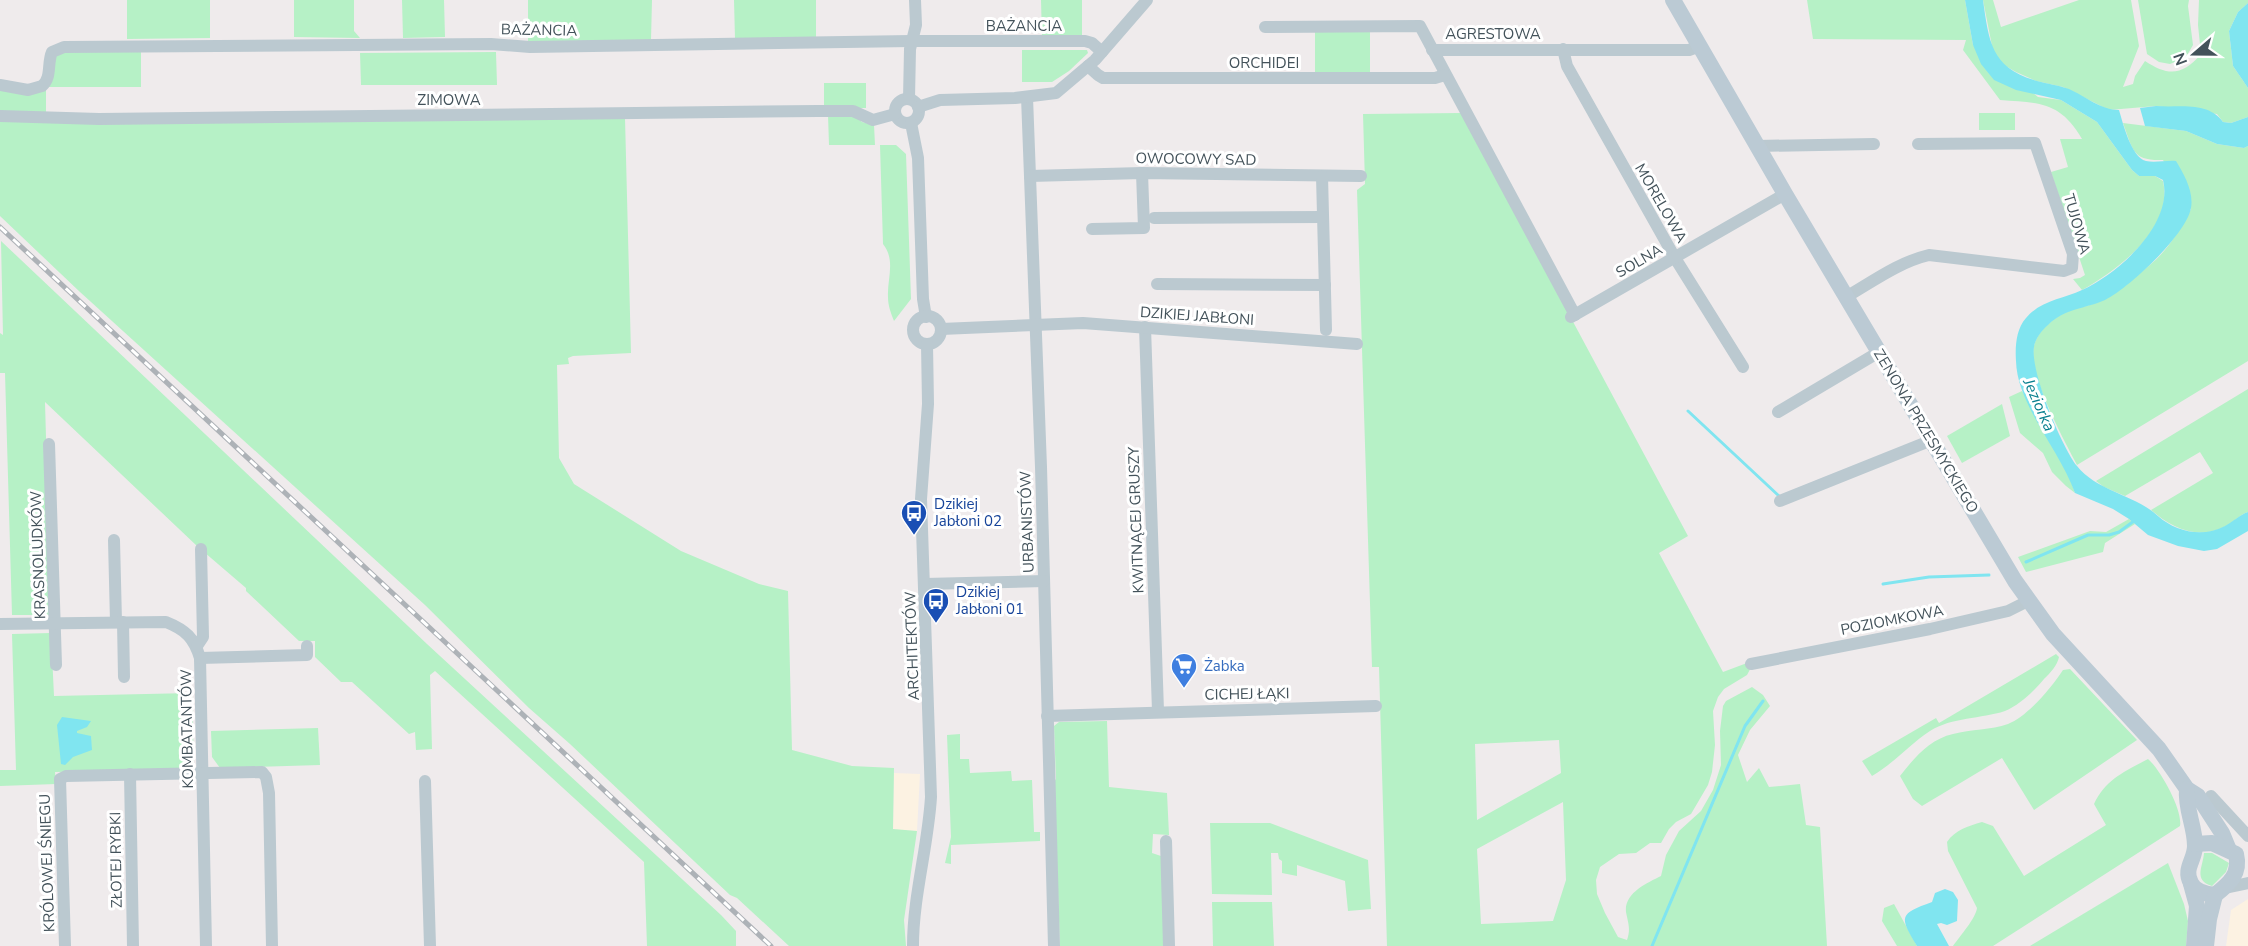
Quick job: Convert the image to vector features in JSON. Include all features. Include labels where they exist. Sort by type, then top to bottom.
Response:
[{"type":"main road","name":"ZENONA PRZESMYCKIEGO","points":[[1673,0],[1785,194],[2028,601],[2070,655],[2159,749],[2187,789],[2198,796],[2238,854]]},
{"type":"main road","points":[[2187,789],[2186,802],[2195,844],[2187,869],[2198,906],[2194,946]]},
{"type":"main road","points":[[2195,844],[2212,843],[2238,854],[2236,873],[2220,892],[2209,919],[2206,946]]},
{"type":"main road","points":[[2191,884],[2200,892],[2220,892]]},
{"type":"street","points":[[915,0],[915,25],[911,41],[914,103],[917,117],[911,123],[903,123],[895,114],[895,107],[899,102],[914,103],[940,100],[1027,98],[1060,91],[1102,52],[1147,0]]},
{"type":"street","name":"AGRESTOWA","points":[[1265,27],[1420,26],[1432,50],[1689,50],[1700,46]]},
{"type":"street","name":"BAŻANCIA","points":[[0,85],[28,90],[42,86],[48,77],[49,59],[52,52],[64,47],[491,44],[530,47],[911,41],[1085,41],[1092,42],[1102,52]]},
{"type":"street","name":"MORELOWA","points":[[1563,49],[1567,66],[1675,258],[1743,367]]},
{"type":"street","points":[[1432,50],[1445,75]]},
{"type":"street","name":"ORCHIDEI","points":[[1088,66],[1103,78],[1435,78],[1445,75]]},
{"type":"street","name":"SOLNA","points":[[1445,75],[1573,316],[1785,194]]},
{"type":"street","name":"URBANISTÓW","points":[[1027,98],[1054,946]]},
{"type":"street","name":"ZIMOWA","points":[[0,116],[99,119],[853,111],[873,120],[895,114]]},
{"type":"street","points":[[911,123],[918,158],[923,299],[926,317]]},
{"type":"street","name":"TUJOWA","points":[[1846,297],[1888,272],[1929,255],[2064,271],[2072,268],[2073,254],[2035,143],[1918,144]]},
{"type":"street","points":[[1757,146],[1874,144]]},
{"type":"street","points":[[1092,229],[1144,228],[1142,173]]},
{"type":"street","name":"OWOCOWY SAD","points":[[1030,177],[1142,173],[1361,176]]},
{"type":"street","points":[[1322,176],[1326,330]]},
{"type":"street","points":[[1154,218],[1322,217]]},
{"type":"street","points":[[1157,284],[1325,285]]},
{"type":"street","points":[[926,317],[934,319],[940,329],[938,338],[927,344],[918,340],[913,332],[916,322],[926,317]]},
{"type":"street","name":"DZIKIEJ JABŁONI","points":[[940,329],[1083,323],[1357,344]]},
{"type":"street","name":"KWITNĄCEJ GRUSZY","points":[[1145,327],[1158,711]]},
{"type":"street","name":"ARCHITEKTÓW","points":[[912,946],[931,797],[921,499],[928,404],[927,344]]},
{"type":"street","points":[[1778,412],[1879,352]]},
{"type":"street","points":[[1780,501],[1932,440]]},
{"type":"street","name":"KRASNOLUDKÓW","points":[[49,444],[56,665]]},
{"type":"street","points":[[114,540],[124,677]]},
{"type":"street","name":"KOMBATANTÓW","points":[[201,549],[203,637],[199,652],[206,946]]},
{"type":"street","points":[[925,584],[1044,581]]},
{"type":"street","name":"POZIOMKOWA","points":[[1755,663],[1930,629],[2008,611],[2028,601]]},
{"type":"street","points":[[0,624],[166,622],[183,630],[199,652],[307,655],[307,646]]},
{"type":"street","name":"CICHEJ ŁĄKI","points":[[1047,716],[1376,706]]},
{"type":"street","name":"KRÓLOWEJ ŚNIEGU","points":[[65,946],[60,780],[66,776],[262,772],[266,777],[269,792],[272,946]]},
{"type":"street","name":"ZŁOTEJ RYBKI","points":[[130,774],[133,946]]},
{"type":"street","points":[[425,781],[430,946]]},
{"type":"street","points":[[2211,796],[2248,836]]},
{"type":"street","points":[[1166,841],[1169,946]]},
{"type":"street","points":[[2220,892],[2248,883]]},
{"type":"shaded area","points":[[894,773],[920,774],[917,831],[893,830]]},
{"type":"shaded area","points":[[2248,899],[2248,946],[2226,946],[2231,910]]},
{"type":"green space","points":[[127,0],[210,0],[210,38],[127,39]]},
{"type":"green space","points":[[294,0],[354,0],[354,31],[360,38],[294,37]]},
{"type":"green space","points":[[402,0],[444,0],[445,37],[403,38]]},
{"type":"green space","points":[[528,0],[652,0],[651,40],[528,43]]},
{"type":"green space","points":[[734,0],[816,0],[816,39],[735,39]]},
{"type":"green space","points":[[1041,0],[1082,0],[1082,38],[1042,38]]},
{"type":"green space","points":[[1807,0],[1965,0],[1973,45],[2038,97],[2061,100],[2097,122],[2132,170],[2139,176],[2155,176],[2163,181],[2164,198],[2160,215],[2152,231],[2126,259],[2082,290],[2073,279],[2085,275],[2051,172],[2068,167],[2060,139],[2082,139],[2065,117],[2047,106],[2000,100],[1963,50],[1966,40],[1813,39]]},
{"type":"green space","points":[[1983,0],[1993,0],[2001,27],[2079,0],[2131,0],[2139,46],[2123,87],[2133,84],[2135,76],[2145,61],[2161,70],[2175,71],[2182,70],[2201,54],[2198,25],[2199,0],[2248,0],[2248,3],[2238,12],[2229,31],[2233,66],[2248,88],[2248,117],[2231,123],[2223,122],[2217,114],[2156,106],[2109,110],[2063,87],[2036,81],[2002,64],[1993,51]]},
{"type":"green space","points":[[2138,0],[2189,0],[2193,45],[2186,57],[2170,64],[2159,62],[2147,54]]},
{"type":"green space","points":[[1315,30],[1370,31],[1370,73],[1315,73]]},
{"type":"green space","points":[[1022,50],[1087,50],[1088,53],[1069,71],[1052,82],[1022,82]]},
{"type":"green space","points":[[141,51],[141,87],[48,87],[55,55],[64,52]]},
{"type":"green space","points":[[496,52],[497,85],[361,85],[360,53]]},
{"type":"green space","points":[[824,83],[866,83],[866,108],[824,108]]},
{"type":"green space","points":[[46,87],[46,113],[0,115],[0,88]]},
{"type":"green space","points":[[1461,113],[1688,536],[1659,553],[1723,672],[1755,660],[1747,675],[1724,689],[1718,697],[1713,711],[1715,745],[1712,772],[1708,785],[1691,814],[1676,822],[1661,843],[1650,843],[1636,853],[1619,854],[1600,867],[1596,880],[1597,894],[1618,937],[1627,940],[1629,929],[1626,905],[1629,899],[1649,882],[1661,876],[1666,855],[1679,831],[1701,811],[1713,790],[1721,765],[1720,731],[1723,706],[1726,701],[1752,687],[1763,695],[1770,706],[1750,730],[1738,755],[1747,782],[1759,768],[1769,787],[1800,784],[1806,825],[1820,827],[1827,946],[1387,946],[1379,667],[1372,667],[1357,190],[1365,184],[1363,114]],"holes":[[[1559,740],[1561,773],[1477,820],[1475,744]],[[1563,802],[1566,880],[1553,921],[1481,924],[1477,849]]]},
{"type":"green space","points":[[1979,113],[2015,113],[2015,130],[1979,130]]},
{"type":"green space","points":[[828,115],[855,116],[862,122],[874,125],[875,145],[829,145]]},
{"type":"green space","points":[[625,118],[631,353],[573,356],[568,358],[569,364],[557,365],[559,458],[574,484],[681,551],[759,584],[788,591],[792,750],[852,766],[894,768],[893,829],[917,831],[904,920],[906,946],[789,946],[737,898],[730,895],[529,708],[425,605],[80,292],[0,216],[0,121]]},
{"type":"green space","points":[[2123,123],[2186,131],[2217,144],[2244,148],[2248,146],[2248,361],[2077,465],[2041,389],[2033,358],[2036,340],[2049,323],[2061,315],[2101,300],[2146,268],[2168,245],[2191,209],[2163,160],[2145,158],[2135,152]]},
{"type":"green space","points":[[880,145],[896,145],[906,154],[911,299],[894,321],[888,300],[889,256],[883,244]]},
{"type":"green space","points":[[1,241],[427,644],[721,915],[736,931],[736,946],[647,946],[644,862],[435,671],[430,675],[432,749],[416,750],[415,732],[409,734],[352,682],[341,682],[315,657],[315,641],[299,641],[246,591],[246,588],[197,546],[45,402],[51,615],[12,615],[5,373],[0,373],[0,333],[3,335]]},
{"type":"green space","points":[[2248,389],[2248,512],[2227,525],[2214,531],[2195,532],[2176,527],[2151,510],[2213,473],[2200,452],[2125,496],[2096,481]]},
{"type":"green space","points":[[2022,391],[2068,472],[2075,493],[2052,472],[2043,453],[2020,433],[2009,397]]},
{"type":"green space","points":[[2002,404],[2010,436],[1962,463],[1947,436]]},
{"type":"green space","points":[[2129,519],[2135,524],[2105,543],[2103,552],[2026,572],[2018,557],[2090,531],[2106,532]]},
{"type":"green space","points":[[51,633],[54,696],[192,693],[194,769],[55,772],[56,784],[0,786],[0,770],[16,770],[12,634]]},
{"type":"green space","points":[[2056,654],[2059,657],[2051,671],[2036,688],[2011,708],[1996,714],[1939,726],[1922,736],[1872,776],[1862,761],[1936,718],[1939,723]]},
{"type":"green space","points":[[2070,669],[2137,740],[2034,810],[2002,758],[1922,806],[1913,799],[1900,776],[1923,750],[1937,740],[1960,732],[2008,724],[2039,701],[2063,670]]},
{"type":"green space","points":[[1107,721],[1109,787],[1167,793],[1169,835],[1153,834],[1152,853],[1161,856],[1167,946],[1060,946],[1054,726],[1059,722]]},
{"type":"green space","points":[[318,728],[320,765],[220,768],[212,757],[211,731]]},
{"type":"green space","points":[[960,734],[960,759],[969,759],[970,773],[1011,771],[1012,781],[1032,780],[1034,832],[1040,832],[1040,841],[951,845],[951,864],[945,863],[951,837],[947,735]]},
{"type":"green space","points":[[2148,759],[2170,790],[2178,810],[2180,826],[1993,946],[1953,946],[1971,922],[1977,908],[1948,851],[1947,842],[1954,834],[1982,822],[1993,826],[2024,876],[2106,825],[2094,804],[2099,795],[2116,777]]},
{"type":"green space","points":[[1210,823],[1270,823],[1368,860],[1371,909],[1348,911],[1345,881],[1297,865],[1297,876],[1282,873],[1282,861],[1278,853],[1271,853],[1272,895],[1212,894]]},
{"type":"green space","points":[[2204,853],[2212,853],[2229,863],[2226,872],[2212,886],[2201,877]]},
{"type":"green space","points":[[2168,863],[2188,921],[2186,946],[2030,946]]},
{"type":"green space","points":[[1212,902],[1272,902],[1274,946],[1213,946]]},
{"type":"green space","points":[[1894,904],[1917,946],[1897,946],[1882,921],[1884,908]]},
{"type":"water","name":"Jeziorka","points":[[1965,0],[1983,0],[1991,41],[2001,61],[2010,69],[2022,76],[2069,89],[2106,108],[2119,110],[2128,139],[2136,153],[2150,162],[2176,161],[2185,177],[2190,190],[2191,208],[2187,219],[2168,246],[2141,273],[2115,294],[2098,303],[2061,315],[2043,329],[2034,347],[2034,358],[2048,408],[2063,443],[2077,466],[2095,482],[2138,503],[2165,522],[2190,532],[2217,530],[2248,512],[2248,531],[2217,549],[2204,551],[2178,546],[2148,535],[2113,509],[2075,493],[2060,460],[2031,411],[2018,378],[2016,350],[2020,327],[2038,307],[2082,290],[2096,282],[2126,260],[2140,246],[2160,214],[2164,197],[2163,180],[2155,176],[2139,176],[2132,170],[2097,122],[2061,100],[2016,90],[1994,80],[1981,64],[1973,45]]},
{"type":"water","points":[[2248,3],[2248,88],[2233,66],[2229,31],[2238,12]]},
{"type":"water","points":[[2156,106],[2201,108],[2217,115],[2223,122],[2231,123],[2248,117],[2248,146],[2244,148],[2217,144],[2186,131],[2145,126],[2140,108]]},
{"type":"water","points":[[62,717],[91,721],[87,727],[77,733],[91,736],[92,750],[73,757],[65,765],[61,764],[57,725]]},
{"type":"water","points":[[1945,889],[1953,892],[1958,900],[1957,921],[1947,925],[1937,924],[1949,946],[1917,946],[1907,928],[1905,917],[1913,910],[1932,902],[1935,893]]},
{"type":"waterway","points":[[1688,411],[1779,496]]},
{"type":"waterway","points":[[2026,562],[2088,535],[2109,535],[2119,532],[2134,521]]},
{"type":"waterway","points":[[1883,584],[1929,577],[1989,575]]},
{"type":"waterway","points":[[1652,946],[1745,726],[1763,701]]},
{"type":"railway","points":[[0,227],[771,946]]},
{"type":"place","name":"Dzikiej Jabłoni 02","points":[[914,536]]},
{"type":"place","name":"Dzikiej Jabłoni 01","points":[[936,624]]},
{"type":"place","name":"Żabka","points":[[1184,689]]}]
